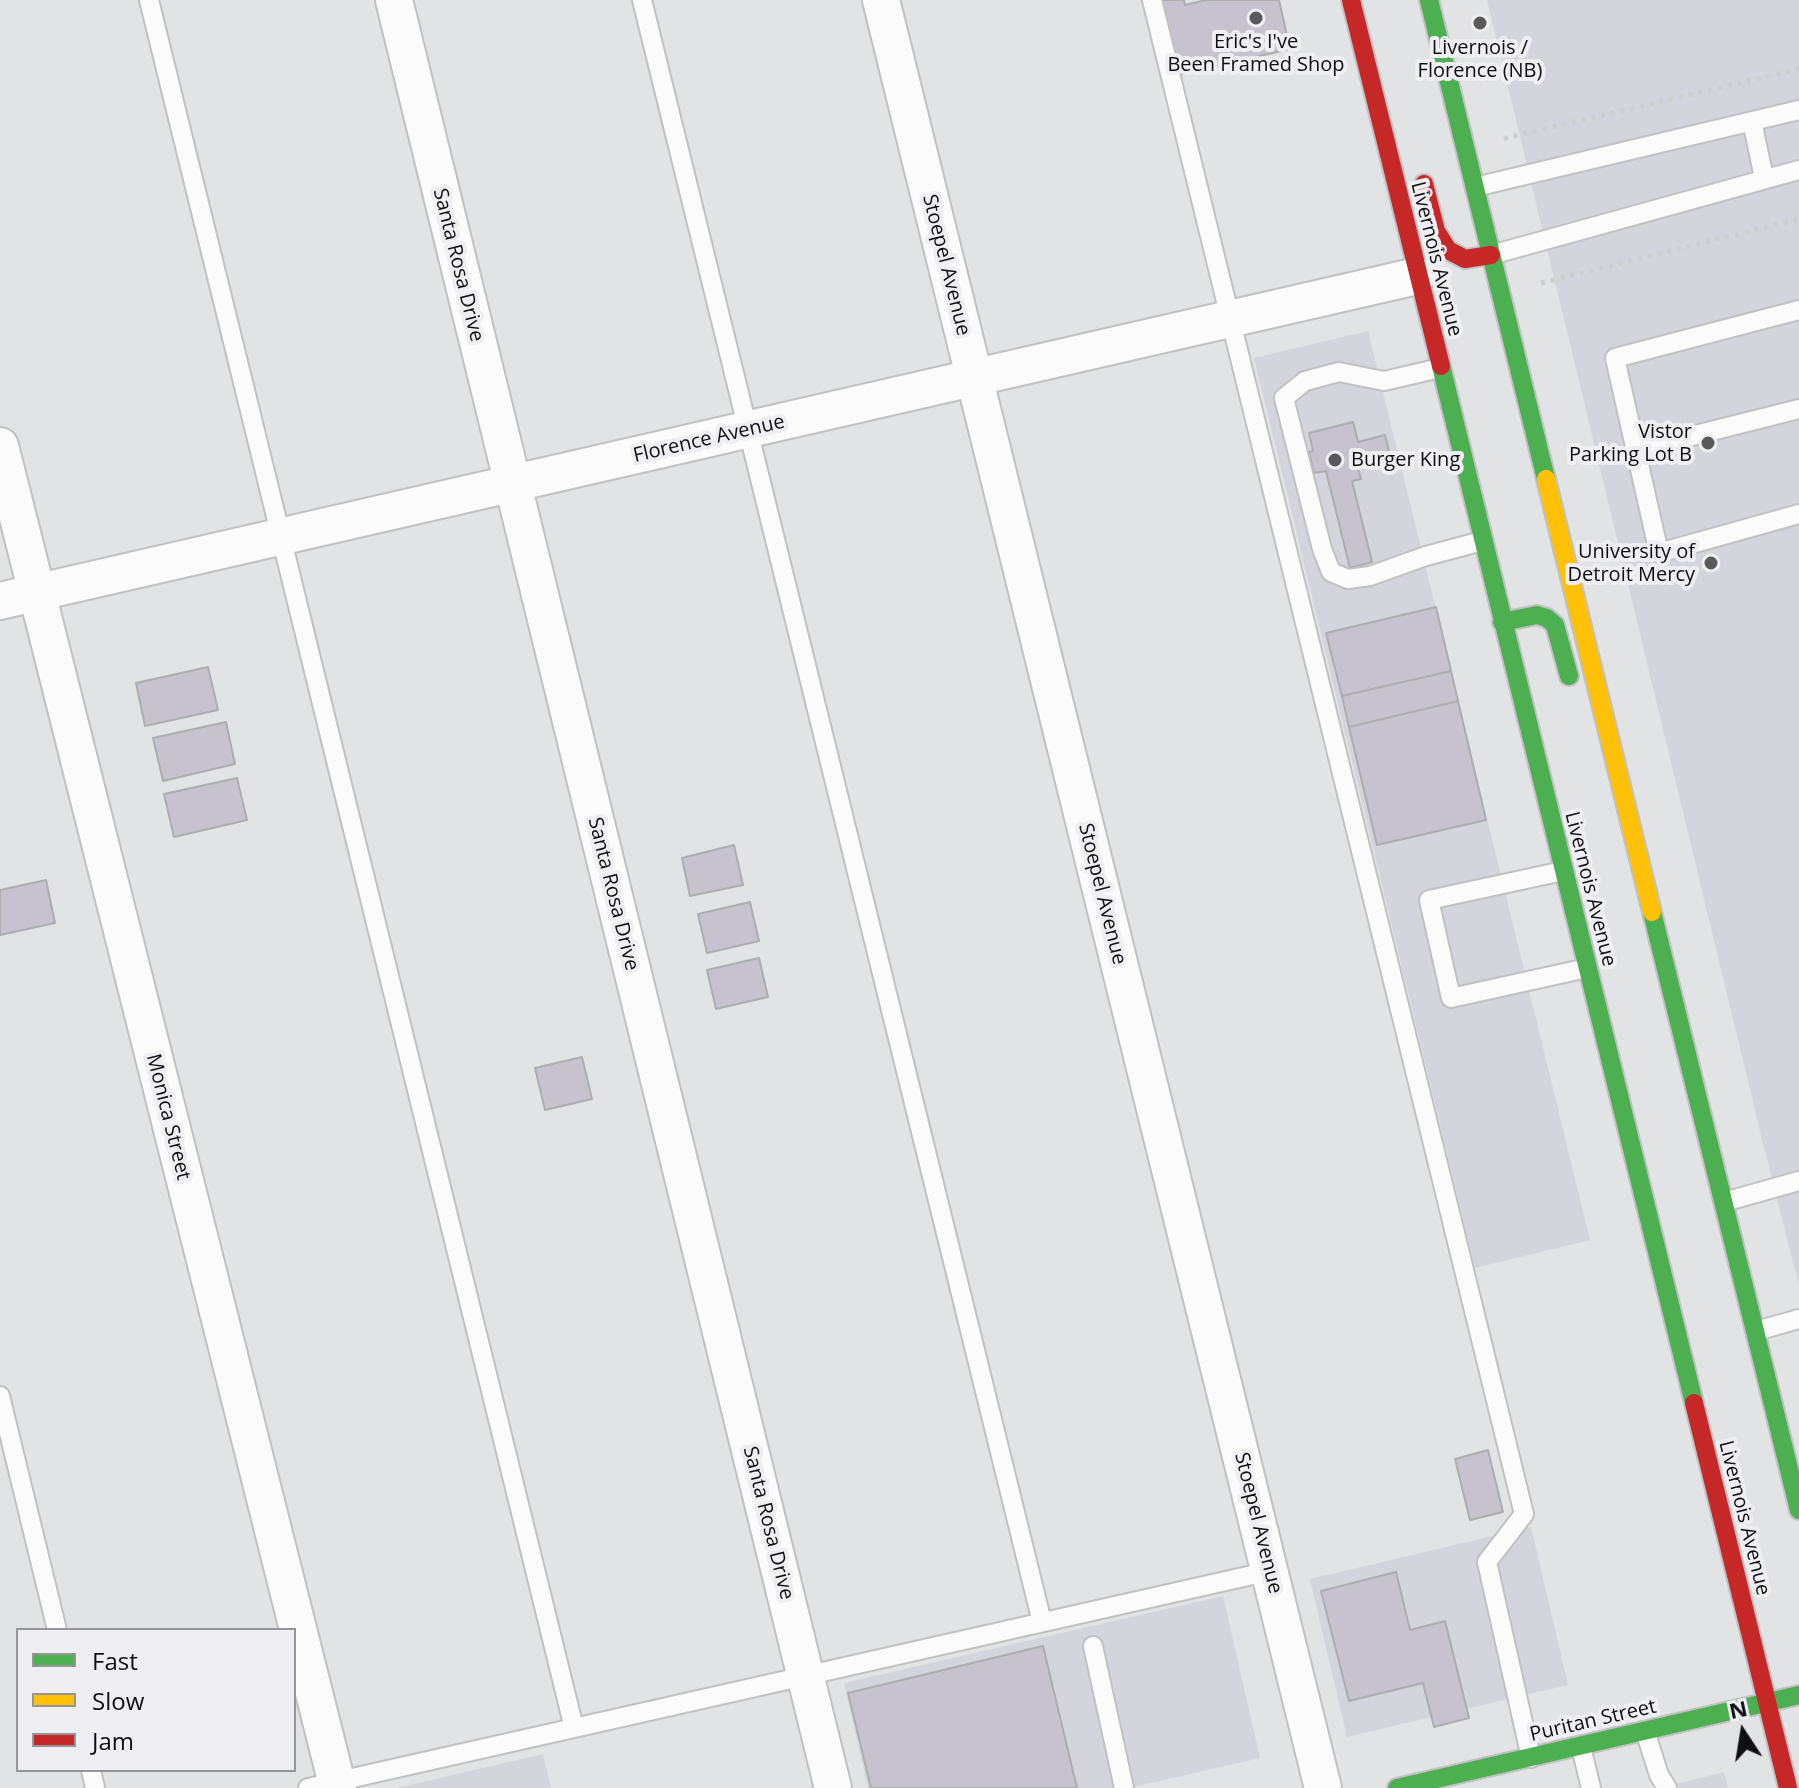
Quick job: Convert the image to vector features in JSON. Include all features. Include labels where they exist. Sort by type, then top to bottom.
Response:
[{"type":"street","name":"Santa Rosa Drive","points":[[394,0],[833,1788]]},
{"type":"street","name":"Stoepel Avenue","points":[[881,0],[1323,1788]]},
{"type":"street","name":"Livernois Avenue","points":[[1351,0],[1788,1788]]},
{"type":"street","points":[[1429,0],[1756,1331],[1793,1456],[1798,1501]]},
{"type":"street","points":[[1419,165],[1433,221],[1442,242],[1465,259],[1491,255]]},
{"type":"street","name":"Florence Avenue","points":[[0,601],[1417,276]]},
{"type":"street","name":"Monica Street","points":[[0,446],[288,1628]]},
{"type":"street","points":[[1502,622],[1537,615],[1555,625],[1575,701]]},
{"type":"street","points":[[1672,1075],[1716,1167]]},
{"type":"street","name":"Monica Street","points":[[296,1659],[327,1786]]},
{"type":"street","name":"Puritan Street","points":[[1397,1788],[1799,1695]]},
{"type":"lane","points":[[149,0],[574,1728]]},
{"type":"lane","points":[[642,0],[1042,1622]]},
{"type":"lane","points":[[1152,0],[1524,1514],[1487,1562],[1531,1758]]},
{"type":"lane","points":[[1475,187],[1799,110]]},
{"type":"lane","points":[[1752,121],[1764,178]]},
{"type":"lane","points":[[1491,255],[1799,170]]},
{"type":"lane","points":[[1799,310],[1615,358],[1659,553],[1799,514]]},
{"type":"lane","points":[[1440,368],[1384,381],[1339,372],[1305,381],[1284,398],[1322,549],[1331,572],[1348,579],[1370,576],[1482,541]]},
{"type":"lane","points":[[1636,450],[1799,409]]},
{"type":"lane","points":[[1563,871],[1429,900],[1451,998],[1587,968]]},
{"type":"lane","points":[[1724,1202],[1799,1181]]},
{"type":"lane","points":[[1756,1331],[1799,1319]]},
{"type":"lane","points":[[0,1396],[57,1628]]},
{"type":"lane","points":[[327,1786],[1270,1571]]},
{"type":"lane","points":[[1093,1646],[1124,1788]]},
{"type":"lane","points":[[1645,1731],[1659,1775],[1667,1788]]},
{"type":"lane","points":[[1581,1747],[1591,1788]]},
{"type":"path","points":[[1508,148],[1506,138],[1799,69]]},
{"type":"path","points":[[1541,283],[1799,219]]},
{"type":"shaded area","name":"University of Detroit Mercy","points":[[1487,0],[1799,0],[1799,1286],[1761,1135]]},
{"type":"shaded area","points":[[1368,331],[1590,1240],[1475,1268],[1254,358]]},
{"type":"shaded area","points":[[1531,1527],[1568,1685],[1347,1737],[1310,1579]]},
{"type":"shaded area","points":[[1223,1596],[1260,1758],[1129,1788],[868,1788],[844,1683]]},
{"type":"shaded area","points":[[543,1754],[551,1788],[397,1788]]},
{"type":"shaded area","points":[[1724,1772],[1728,1788],[1660,1788]]},
{"type":"building","points":[[1156,0],[1184,0],[1185,5],[1206,0],[1279,0],[1290,49],[1174,76]]},
{"type":"building","points":[[1353,422],[1358,442],[1385,435],[1390,456],[1357,464],[1361,479],[1352,481],[1372,562],[1350,568],[1326,471],[1314,473],[1309,433]]},
{"type":"building","points":[[1436,607],[1451,671],[1342,696],[1326,633]]},
{"type":"building","points":[[208,667],[218,710],[145,726],[136,683]]},
{"type":"building","points":[[1451,671],[1458,701],[1349,727],[1342,696]]},
{"type":"building","points":[[1458,701],[1486,820],[1377,845],[1349,727]]},
{"type":"building","points":[[226,722],[235,764],[163,781],[153,738]]},
{"type":"building","points":[[237,778],[247,820],[174,837],[164,794]]},
{"type":"building","points":[[734,845],[743,885],[690,896],[682,858]]},
{"type":"building","points":[[46,880],[55,923],[0,935],[0,890]]},
{"type":"building","points":[[750,902],[759,941],[707,953],[698,914]]},
{"type":"building","points":[[759,958],[768,997],[716,1009],[707,970]]},
{"type":"building","points":[[582,1057],[592,1099],[545,1110],[535,1068]]},
{"type":"building","points":[[1488,1450],[1503,1512],[1470,1520],[1455,1459]]},
{"type":"building","points":[[1396,1572],[1410,1630],[1445,1621],[1469,1718],[1434,1727],[1423,1683],[1349,1701],[1321,1591]]},
{"type":"building","points":[[1043,1646],[1077,1788],[871,1788],[848,1693]]},
{"type":"traffic: fast","points":[[1429,0],[1546,479]]},
{"type":"traffic: fast","points":[[1441,366],[1694,1403]]},
{"type":"traffic: fast","points":[[1502,622],[1537,615],[1547,618],[1555,625],[1569,676]]},
{"type":"traffic: fast","points":[[1652,912],[1799,1510]]},
{"type":"traffic: fast","points":[[1397,1788],[1799,1695]]},
{"type":"traffic: slow","points":[[1546,479],[1652,912]]},
{"type":"traffic: jam","points":[[1351,0],[1441,366]]},
{"type":"traffic: jam","points":[[1424,184],[1436,231],[1448,250],[1465,259],[1491,255]]},
{"type":"traffic: jam","points":[[1694,1403],[1788,1788]]},
{"type":"place","name":"Eric's I've Been Framed Shop","points":[[1256,18]]},
{"type":"place","name":"Livernois / Florence (NB)","points":[[1480,23]]},
{"type":"place","name":"Vistor Parking Lot B","points":[[1708,443]]},
{"type":"place","name":"Burger King","points":[[1335,460]]},
{"type":"place","name":"University of Detroit Mercy","points":[[1711,563]]}]
